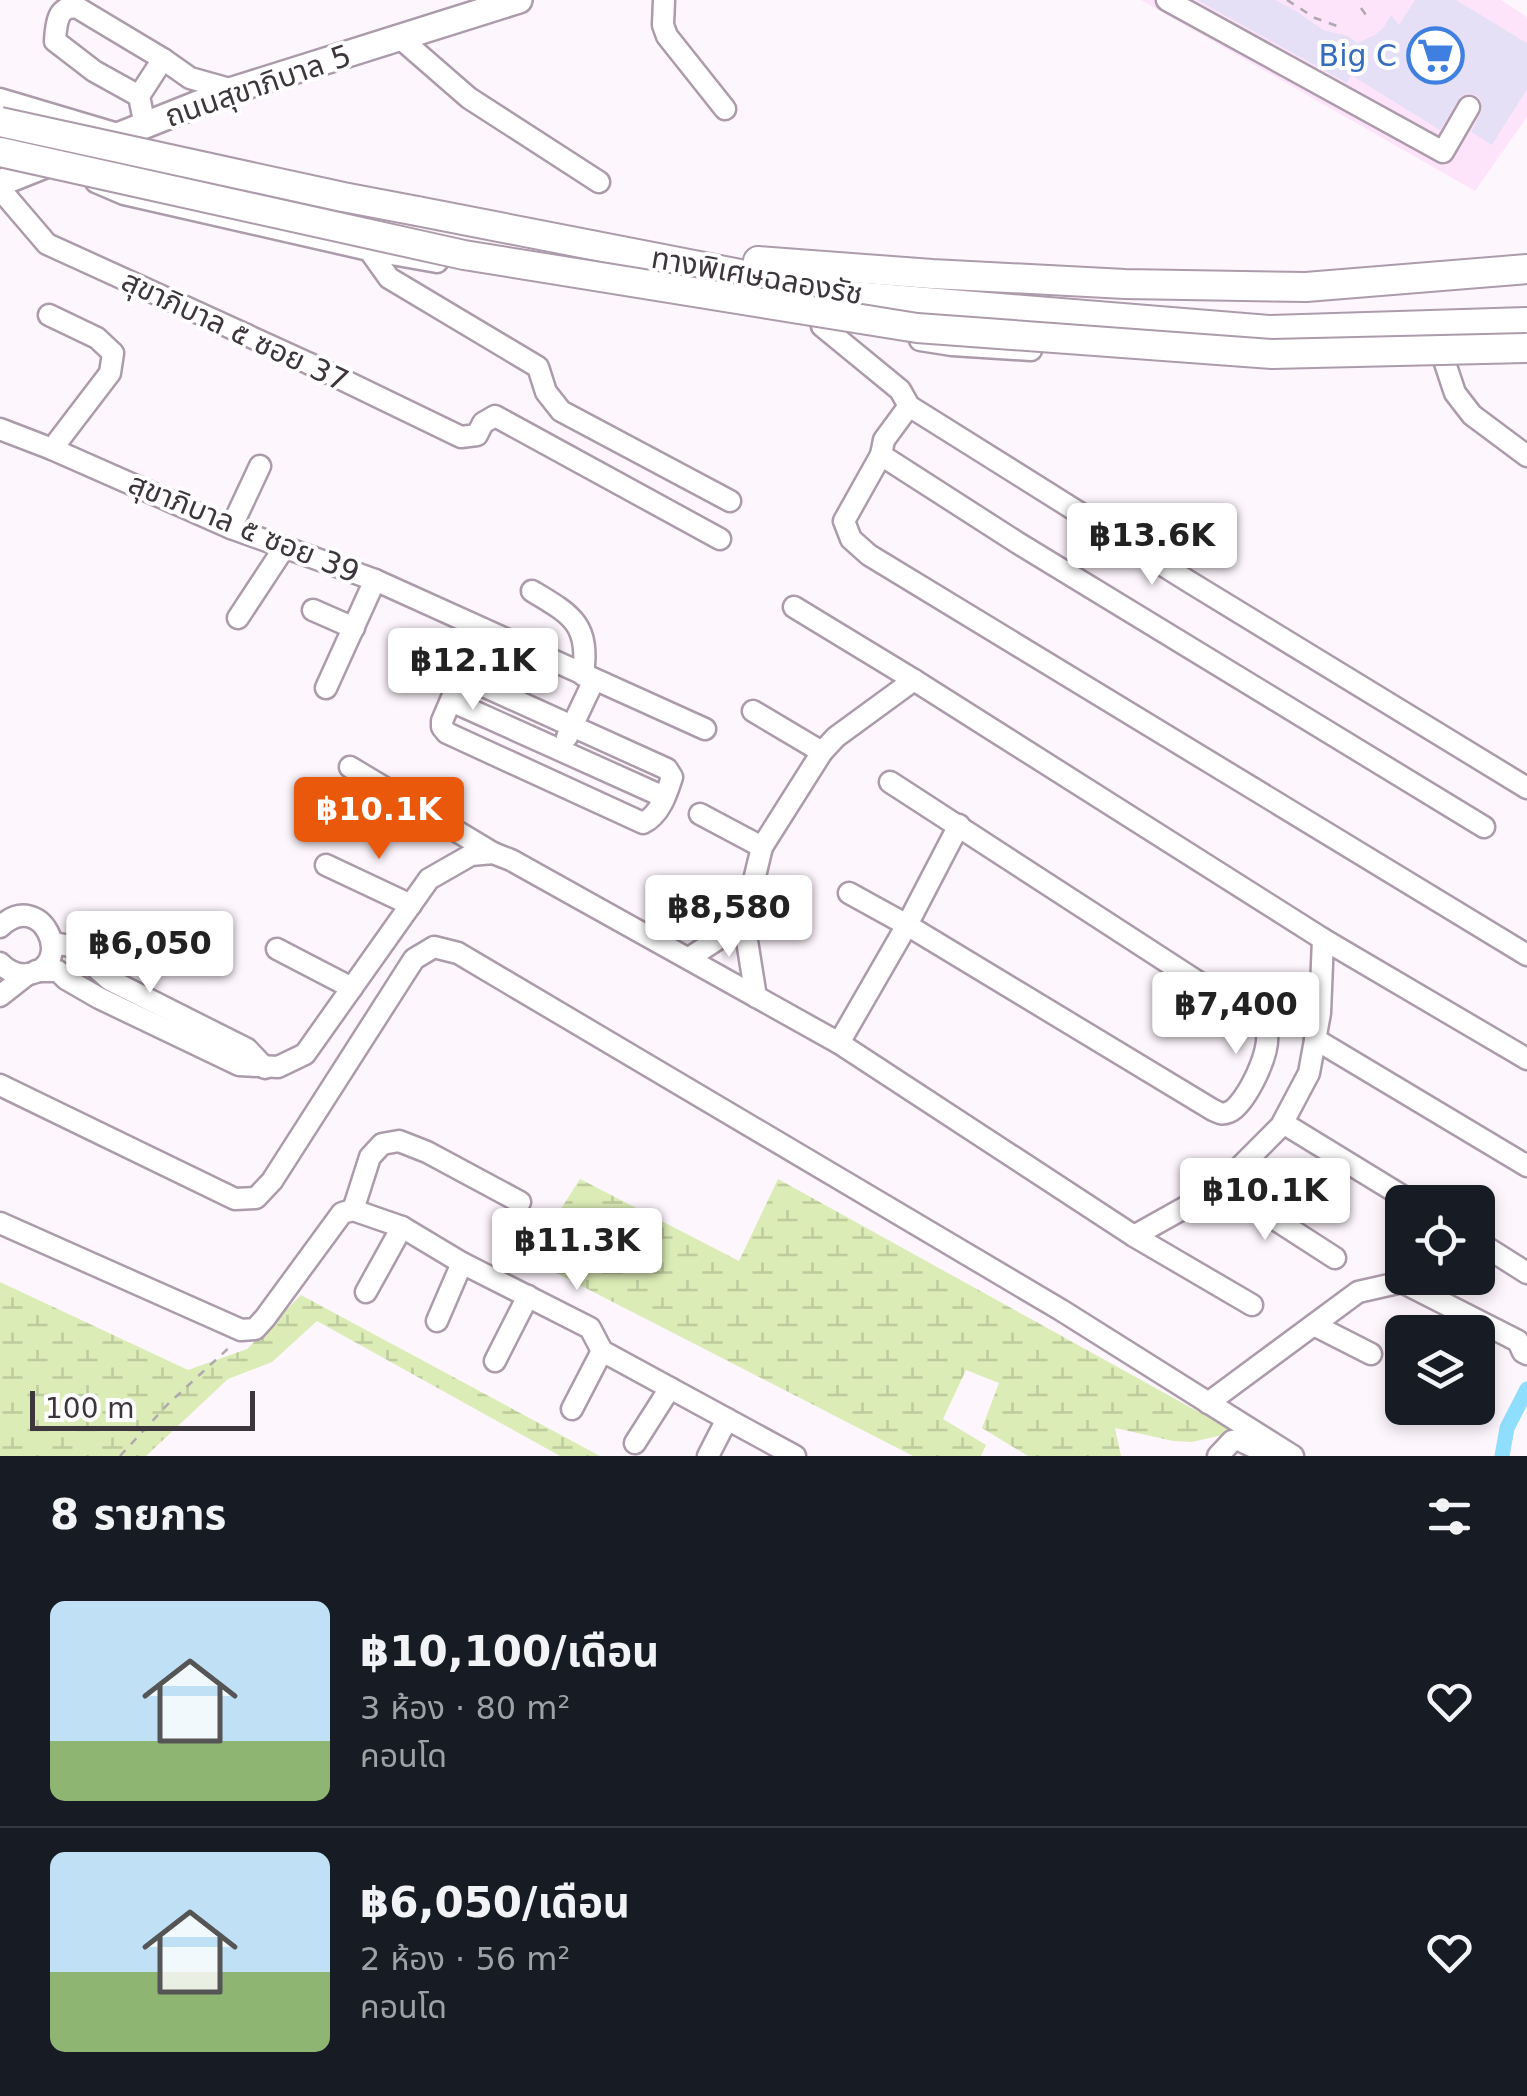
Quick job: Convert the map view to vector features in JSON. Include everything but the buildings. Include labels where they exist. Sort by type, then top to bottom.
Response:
[{"type":"highway","name":"ทางพิเศษฉลองรัช","points":[[0,122],[343,197],[853,296],[1270,330],[1527,322]]},
{"type":"highway","name":"ทางพิเศษฉลองรัช","points":[[0,152],[464,254],[917,328],[1272,354],[1527,348]]},
{"type":"highway","points":[[542,236],[798,266],[1125,284],[1306,287],[1527,269]]},
{"type":"main road","name":"ถนนสุขาภิบาล 5","points":[[0,186],[234,90],[519,0]]},
{"type":"street","points":[[664,0],[667,36],[725,109]]},
{"type":"street","points":[[1166,0],[1442,152],[1469,107]]},
{"type":"street","points":[[140,96],[94,71],[56,41],[56,22],[64,10],[69,6],[78,8],[190,78],[234,90]]},
{"type":"street","points":[[400,38],[469,98],[598,182]]},
{"type":"street","points":[[0,99],[133,130],[140,96],[163,59]]},
{"type":"street","points":[[67,157],[83,175],[124,194],[368,250],[952,345],[1262,364],[1527,360]]},
{"type":"street","name":"สุขาภิบาล ๕ ซอย 37","points":[[0,186],[48,244],[461,438],[477,435],[482,423],[495,416],[720,539]]},
{"type":"street","points":[[368,250],[389,278],[538,367],[546,392],[561,411],[730,501]]},
{"type":"street","points":[[49,315],[96,338],[114,353],[110,373],[52,449]]},
{"type":"street","points":[[822,326],[900,390],[909,406],[1527,788]]},
{"type":"street","points":[[1445,363],[1455,393],[1472,415],[1527,456]]},
{"type":"street","points":[[909,406],[884,440],[881,454],[844,520],[852,539],[870,555],[1527,955]]},
{"type":"street","name":"สุขาภิบาล ๕ ซอย 39","points":[[0,429],[231,528],[375,580],[705,730]]},
{"type":"street","points":[[881,454],[1035,553],[1484,827]]},
{"type":"street","points":[[231,528],[260,466]]},
{"type":"street","points":[[238,618],[284,548]]},
{"type":"street","points":[[326,688],[375,580]]},
{"type":"street","points":[[532,591],[568,612],[581,632],[586,653],[589,678],[563,745],[566,754],[558,783]]},
{"type":"street","points":[[794,607],[1324,939],[1527,1060]]},
{"type":"street","points":[[313,610],[354,628]]},
{"type":"street","points":[[468,678],[667,769],[672,777],[657,812],[643,823],[447,733],[442,721],[451,701],[460,682],[468,678]]},
{"type":"street","points":[[756,997],[744,922],[762,846],[822,752],[836,737],[914,680]]},
{"type":"street","points":[[451,701],[664,797]]},
{"type":"street","points":[[753,711],[822,752]]},
{"type":"street","points":[[350,767],[493,853],[512,860],[839,1044],[1134,1236],[1252,1305]]},
{"type":"street","points":[[849,894],[1213,1110],[1223,1114],[1234,1110],[1254,1081],[1268,1043],[1266,1030],[1255,1019],[890,782]]},
{"type":"street","points":[[700,814],[762,846]]},
{"type":"street","points":[[839,1044],[959,825]]},
{"type":"street","points":[[52,943],[71,946],[104,989],[164,1031],[239,1065],[278,1067],[306,1054],[429,880],[471,855],[493,853]]},
{"type":"street","points":[[326,864],[412,906]]},
{"type":"street","points":[[0,996],[48,960],[52,943],[47,929],[34,918],[3,919]]},
{"type":"street","points":[[689,958],[744,922]]},
{"type":"street","points":[[1134,1236],[1222,1185],[1283,1123],[1309,1074],[1320,1013],[1324,939]]},
{"type":"street","points":[[0,1084],[234,1199],[256,1198],[272,1181],[414,959],[434,947],[458,952],[1061,1310],[1293,1456]]},
{"type":"street","points":[[278,949],[352,988]]},
{"type":"street","points":[[0,963],[12,972],[58,971],[66,979],[173,1011],[247,1049],[265,1068]]},
{"type":"street","points":[[164,1031],[173,1011]]},
{"type":"street","points":[[1316,1040],[1527,1166]]},
{"type":"street","points":[[1283,1123],[1385,1185]]},
{"type":"street","points":[[353,1210],[370,1158],[382,1144],[400,1141],[520,1202]]},
{"type":"street","points":[[1222,1185],[1335,1258]]},
{"type":"street","points":[[0,1223],[241,1330],[255,1329],[342,1212],[353,1210],[402,1227],[462,1263],[590,1328],[602,1352],[792,1455]]},
{"type":"street","points":[[366,1292],[402,1227]]},
{"type":"street","points":[[1495,1252],[1527,1272]]},
{"type":"street","points":[[437,1320],[462,1263]]},
{"type":"street","points":[[1208,1402],[1358,1292],[1402,1282],[1524,1346]]},
{"type":"street","points":[[495,1361],[528,1296]]},
{"type":"street","points":[[1314,1325],[1371,1354]]},
{"type":"street","points":[[572,1410],[602,1352]]},
{"type":"street","points":[[635,1443],[670,1388]]},
{"type":"street","points":[[708,1456],[728,1419]]},
{"type":"street","points":[[1218,1456],[1232,1441],[1239,1440],[1272,1456]]},
{"type":"path","points":[[1287,0],[1337,26]]},
{"type":"path","points":[[1361,8],[1366,15]]},
{"type":"path","points":[[120,1456],[168,1404],[238,1340],[241,1330]]},
{"type":"shaded area","points":[[1141,0],[1501,0],[1527,17],[1527,117],[1475,191]]},
{"type":"green space","points":[[580,1179],[739,1261],[778,1179],[1235,1432],[1192,1442],[1115,1428],[1121,1456],[1028,1456],[982,1428],[999,1383],[966,1370],[943,1419],[986,1445],[981,1456],[913,1456],[529,1259]]},
{"type":"green space","points":[[0,1282],[188,1370],[247,1349],[301,1295],[600,1456],[560,1456],[317,1321],[272,1362],[228,1379],[146,1456],[0,1456]]},
{"type":"waterway","points":[[1502,1456],[1507,1428],[1527,1389]]},
{"type":"place","name":"Big C","points":[[1436,56]]}]
